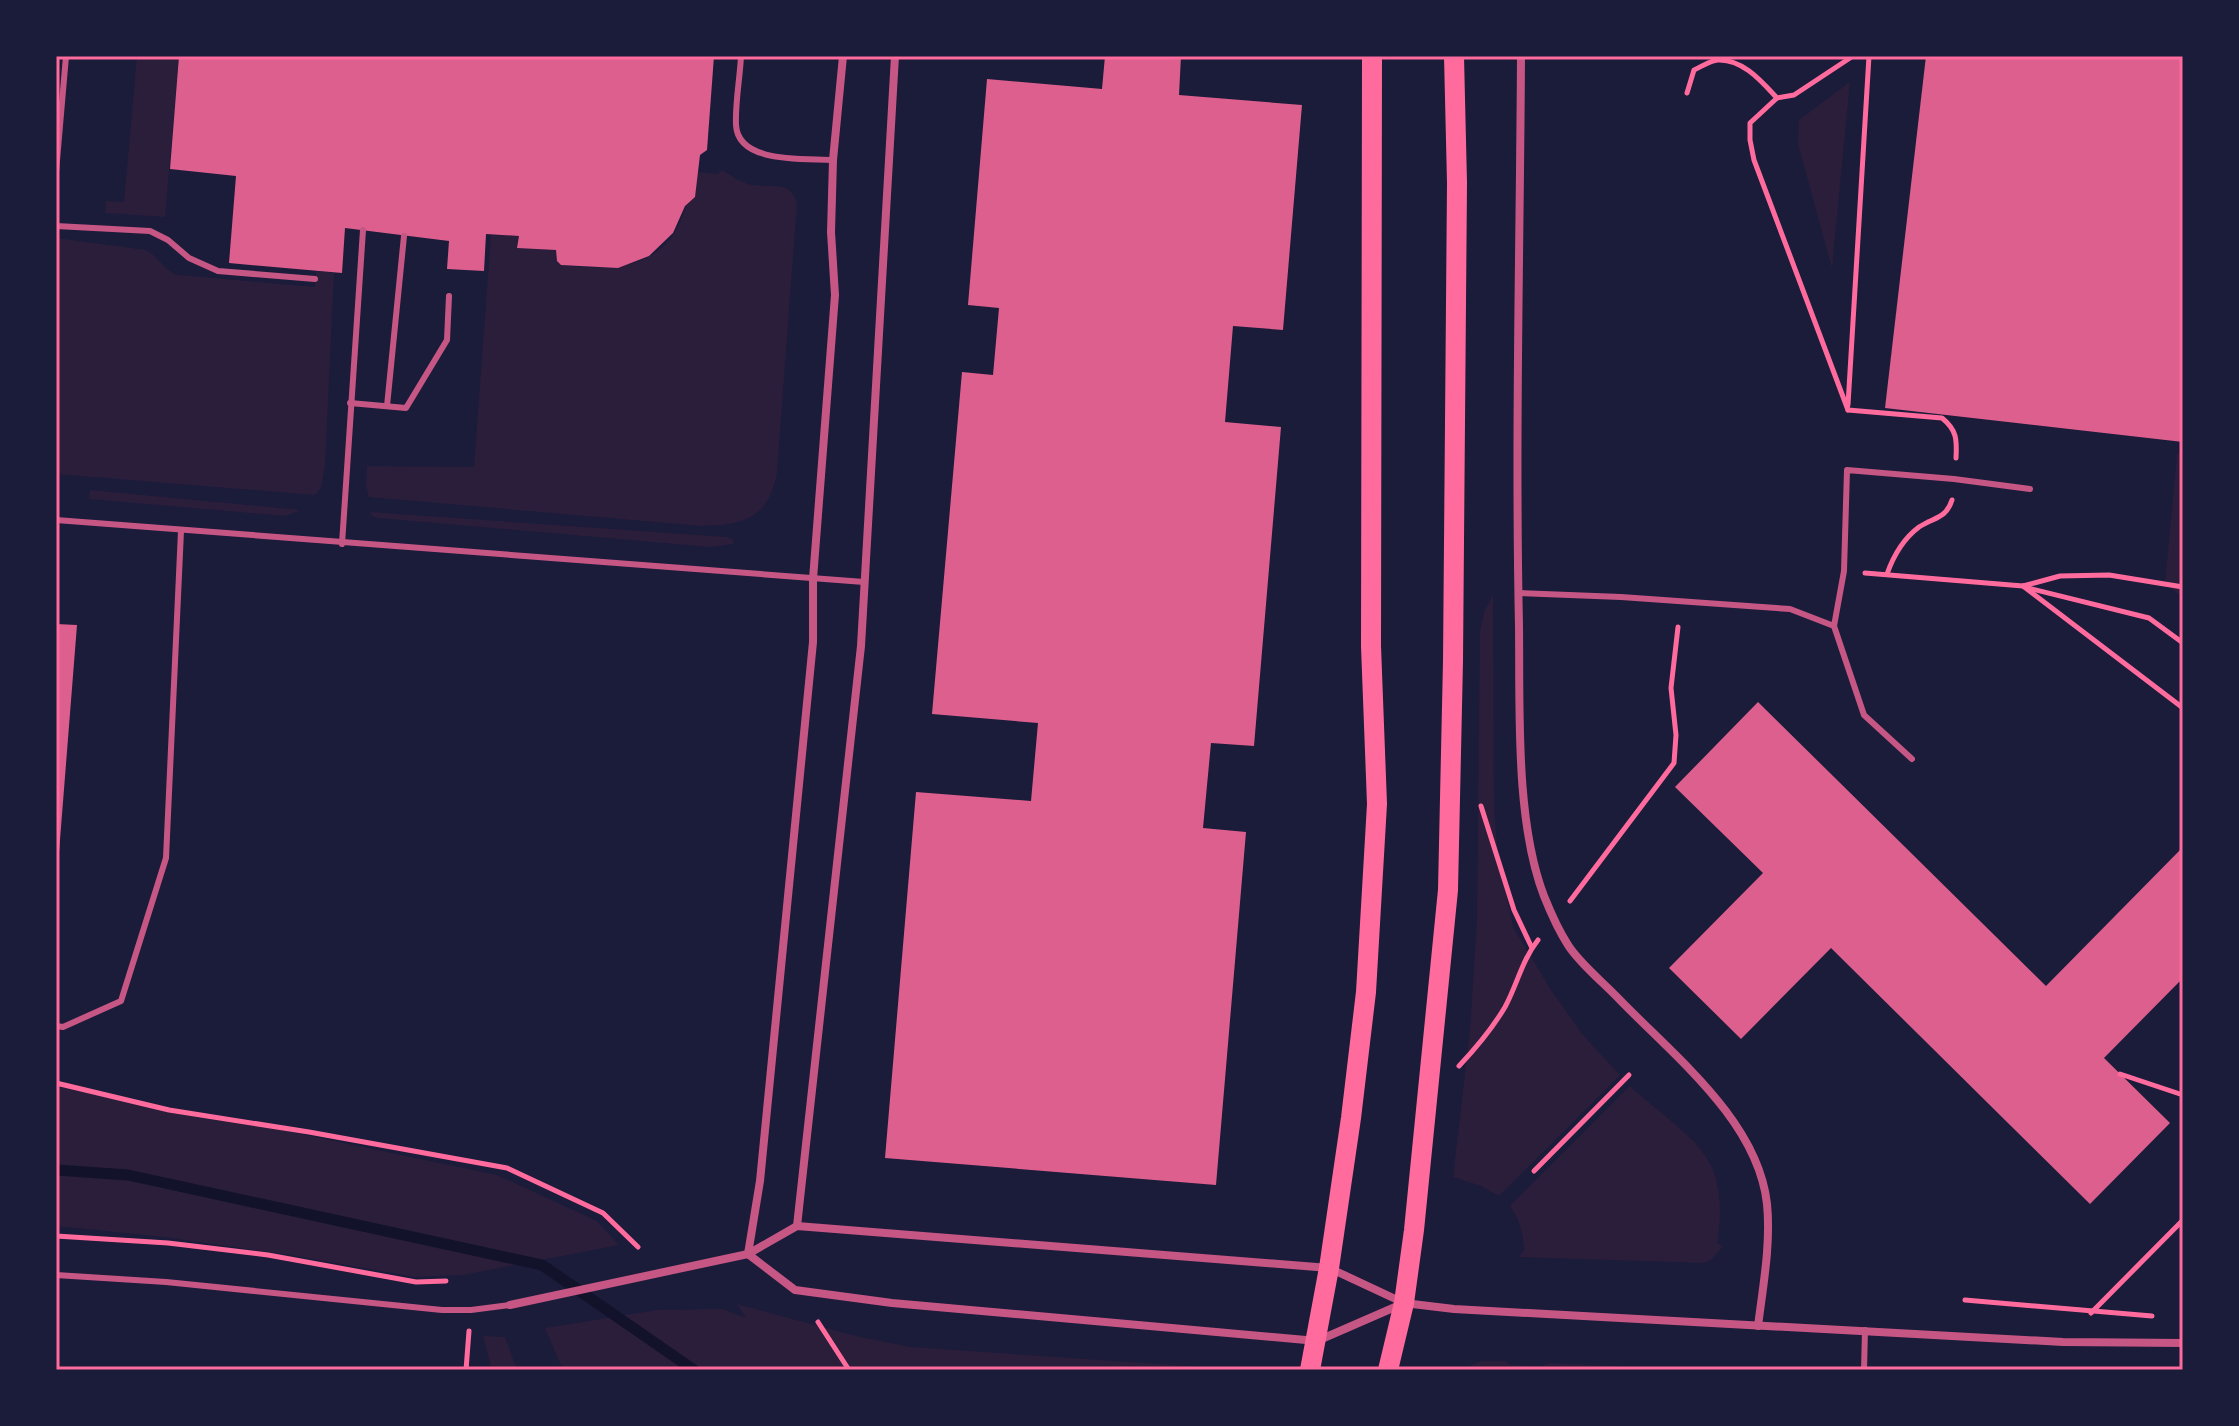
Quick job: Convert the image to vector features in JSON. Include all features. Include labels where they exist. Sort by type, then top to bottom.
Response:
[{"type":"main road","points":[[1310,1370],[1329,1268],[1366,992],[1377,804],[1371,646],[1372,56]]},
{"type":"main road","points":[[1388,1370],[1404,1303],[1414,1230],[1448,890],[1454,645],[1457,183],[1454,56]]},
{"type":"street","points":[[748,1254],[760,1181],[813,642],[813,579],[835,295],[831,232],[833,160],[843,56]]},
{"type":"street","points":[[797,1226],[861,646],[895,56]]},
{"type":"street","points":[[1521,56],[1518,593],[1520,732],[1525,805],[1543,895],[1568,946],[1741,1129],[1760,1169],[1767,1205],[1765,1269],[1758,1326]]},
{"type":"street","points":[[510,1305],[748,1254],[797,1226],[1329,1268],[1404,1303],[1454,1309],[2063,1342],[2183,1343]]},
{"type":"street","points":[[748,1254],[795,1290],[892,1303],[1317,1341],[1404,1303]]},
{"type":"lane","points":[[56,172],[66,56]]},
{"type":"lane","points":[[741,56],[736,128],[743,145],[756,153],[833,160]]},
{"type":"lane","points":[[56,226],[150,231],[168,240],[189,258],[218,271],[315,279]]},
{"type":"lane","points":[[342,544],[363,230]]},
{"type":"lane","points":[[387,406],[404,236]]},
{"type":"lane","points":[[350,403],[406,408],[447,340],[449,296]]},
{"type":"lane","points":[[1912,759],[1864,715],[1834,626],[1844,571],[1847,470],[2030,489]]},
{"type":"lane","points":[[56,520],[864,582]]},
{"type":"lane","points":[[56,1026],[63,1027],[121,1001],[166,858],[181,531]]},
{"type":"lane","points":[[1518,593],[1790,609],[1834,626]]},
{"type":"lane","points":[[56,1275],[166,1282],[442,1310],[510,1305]]},
{"type":"lane","points":[[1864,1370],[1865,1330]]},
{"type":"path","points":[[1853,56],[1794,95],[1777,98],[1750,123],[1754,160],[1848,410],[1869,56]]},
{"type":"path","points":[[1687,93],[1694,70],[1729,59],[1755,74],[1777,98]]},
{"type":"path","points":[[1844,571],[2023,586],[2149,618],[2183,643]]},
{"type":"path","points":[[2023,586],[2060,576],[2109,575],[2183,587]]},
{"type":"path","points":[[2023,586],[2183,708]]},
{"type":"path","points":[[1577,893],[1674,763],[1676,735],[1671,688],[1678,627]]},
{"type":"path","points":[[1459,1067],[1480,1044],[1506,1005],[1532,948],[1514,910],[1479,799]]},
{"type":"path","points":[[2120,1074],[2183,1095]]},
{"type":"path","points":[[1534,1171],[1629,1075]]},
{"type":"path","points":[[56,1083],[169,1110],[324,1134],[507,1168],[603,1213],[638,1247]]},
{"type":"path","points":[[2063,1342],[2183,1220]]},
{"type":"path","points":[[56,1236],[168,1243],[268,1255],[416,1282],[446,1281]]},
{"type":"path","points":[[1965,1300],[2152,1316]]},
{"type":"path","points":[[466,1370],[471,1310]]},
{"type":"path","points":[[818,1322],[849,1370]]},
{"type":"shaded area","points":[[137,56],[179,56],[165,217],[105,213],[106,201],[124,202]]},
{"type":"shaded area","points":[[1850,82],[1832,268],[1798,144],[1799,120]]},
{"type":"shaded area","points":[[722,170],[748,184],[785,188],[797,203],[777,472],[768,500],[761,509],[741,521],[701,526],[369,497],[367,466],[474,467],[491,235],[519,236],[518,248],[556,250],[557,261],[561,265],[613,267],[630,264],[659,250],[671,237],[681,220],[698,172],[717,174]]},
{"type":"shaded area","points":[[56,238],[146,250],[178,275],[315,287],[316,271],[334,273],[325,466],[321,488],[315,495],[56,474]]},
{"type":"shaded area","points":[[2177,454],[2183,454],[2183,597],[2165,584]]},
{"type":"shaded area","points":[[90,490],[301,510],[286,516],[89,499]]},
{"type":"shaded area","points":[[370,512],[726,537],[732,539],[734,544],[710,547],[378,518]]},
{"type":"shaded area","points":[[1493,595],[1494,809],[1498,855],[1513,927],[1583,1035],[1620,1075],[1499,1196],[1453,1177],[1470,1030],[1477,920],[1480,631],[1484,612]]},
{"type":"shaded area","points":[[56,1083],[497,1175],[597,1221],[619,1245],[463,1275],[415,1277],[164,1237],[56,1226]]},
{"type":"shaded area","points":[[1630,1086],[1681,1130],[1707,1158],[1718,1188],[1720,1222],[1717,1243],[1723,1246],[1704,1263],[1519,1257],[1524,1250],[1523,1238],[1510,1206]]},
{"type":"shaded area","points":[[737,1304],[856,1336],[911,1347],[1246,1370],[563,1370],[545,1328],[657,1310],[723,1309],[746,1318]]},
{"type":"shaded area","points":[[483,1336],[505,1337],[517,1370],[492,1370]]},
{"type":"shaded area","points":[[1481,1361],[1506,1361],[1510,1365],[1541,1366],[1550,1363],[1691,1370],[1461,1370]]},
{"type":"building","points":[[179,56],[714,56],[707,150],[700,155],[695,197],[685,206],[673,233],[649,256],[618,268],[561,265],[557,261],[556,250],[517,248],[519,236],[486,234],[484,271],[447,269],[449,241],[345,228],[342,273],[229,263],[236,176],[170,169]]},
{"type":"building","points":[[1105,56],[1181,56],[1179,95],[1302,105],[1283,330],[1233,326],[1225,422],[1281,427],[1254,746],[1211,743],[1203,828],[1246,832],[1216,1185],[885,1158],[916,792],[1031,801],[1038,723],[932,714],[962,372],[993,375],[999,308],[968,305],[987,79],[1102,89]]},
{"type":"building","points":[[1926,56],[2183,56],[2183,442],[1885,408]]},
{"type":"building","points":[[56,624],[77,625],[58,865],[56,865]]},
{"type":"building","points":[[1758,702],[2046,986],[2183,847],[2183,978],[2104,1058],[2170,1123],[2090,1204],[1831,948],[1741,1039],[1669,968],[1763,873],[1675,787]]},
{"type":"waterway","points":[[56,1170],[128,1175],[542,1265],[694,1370]]}]
